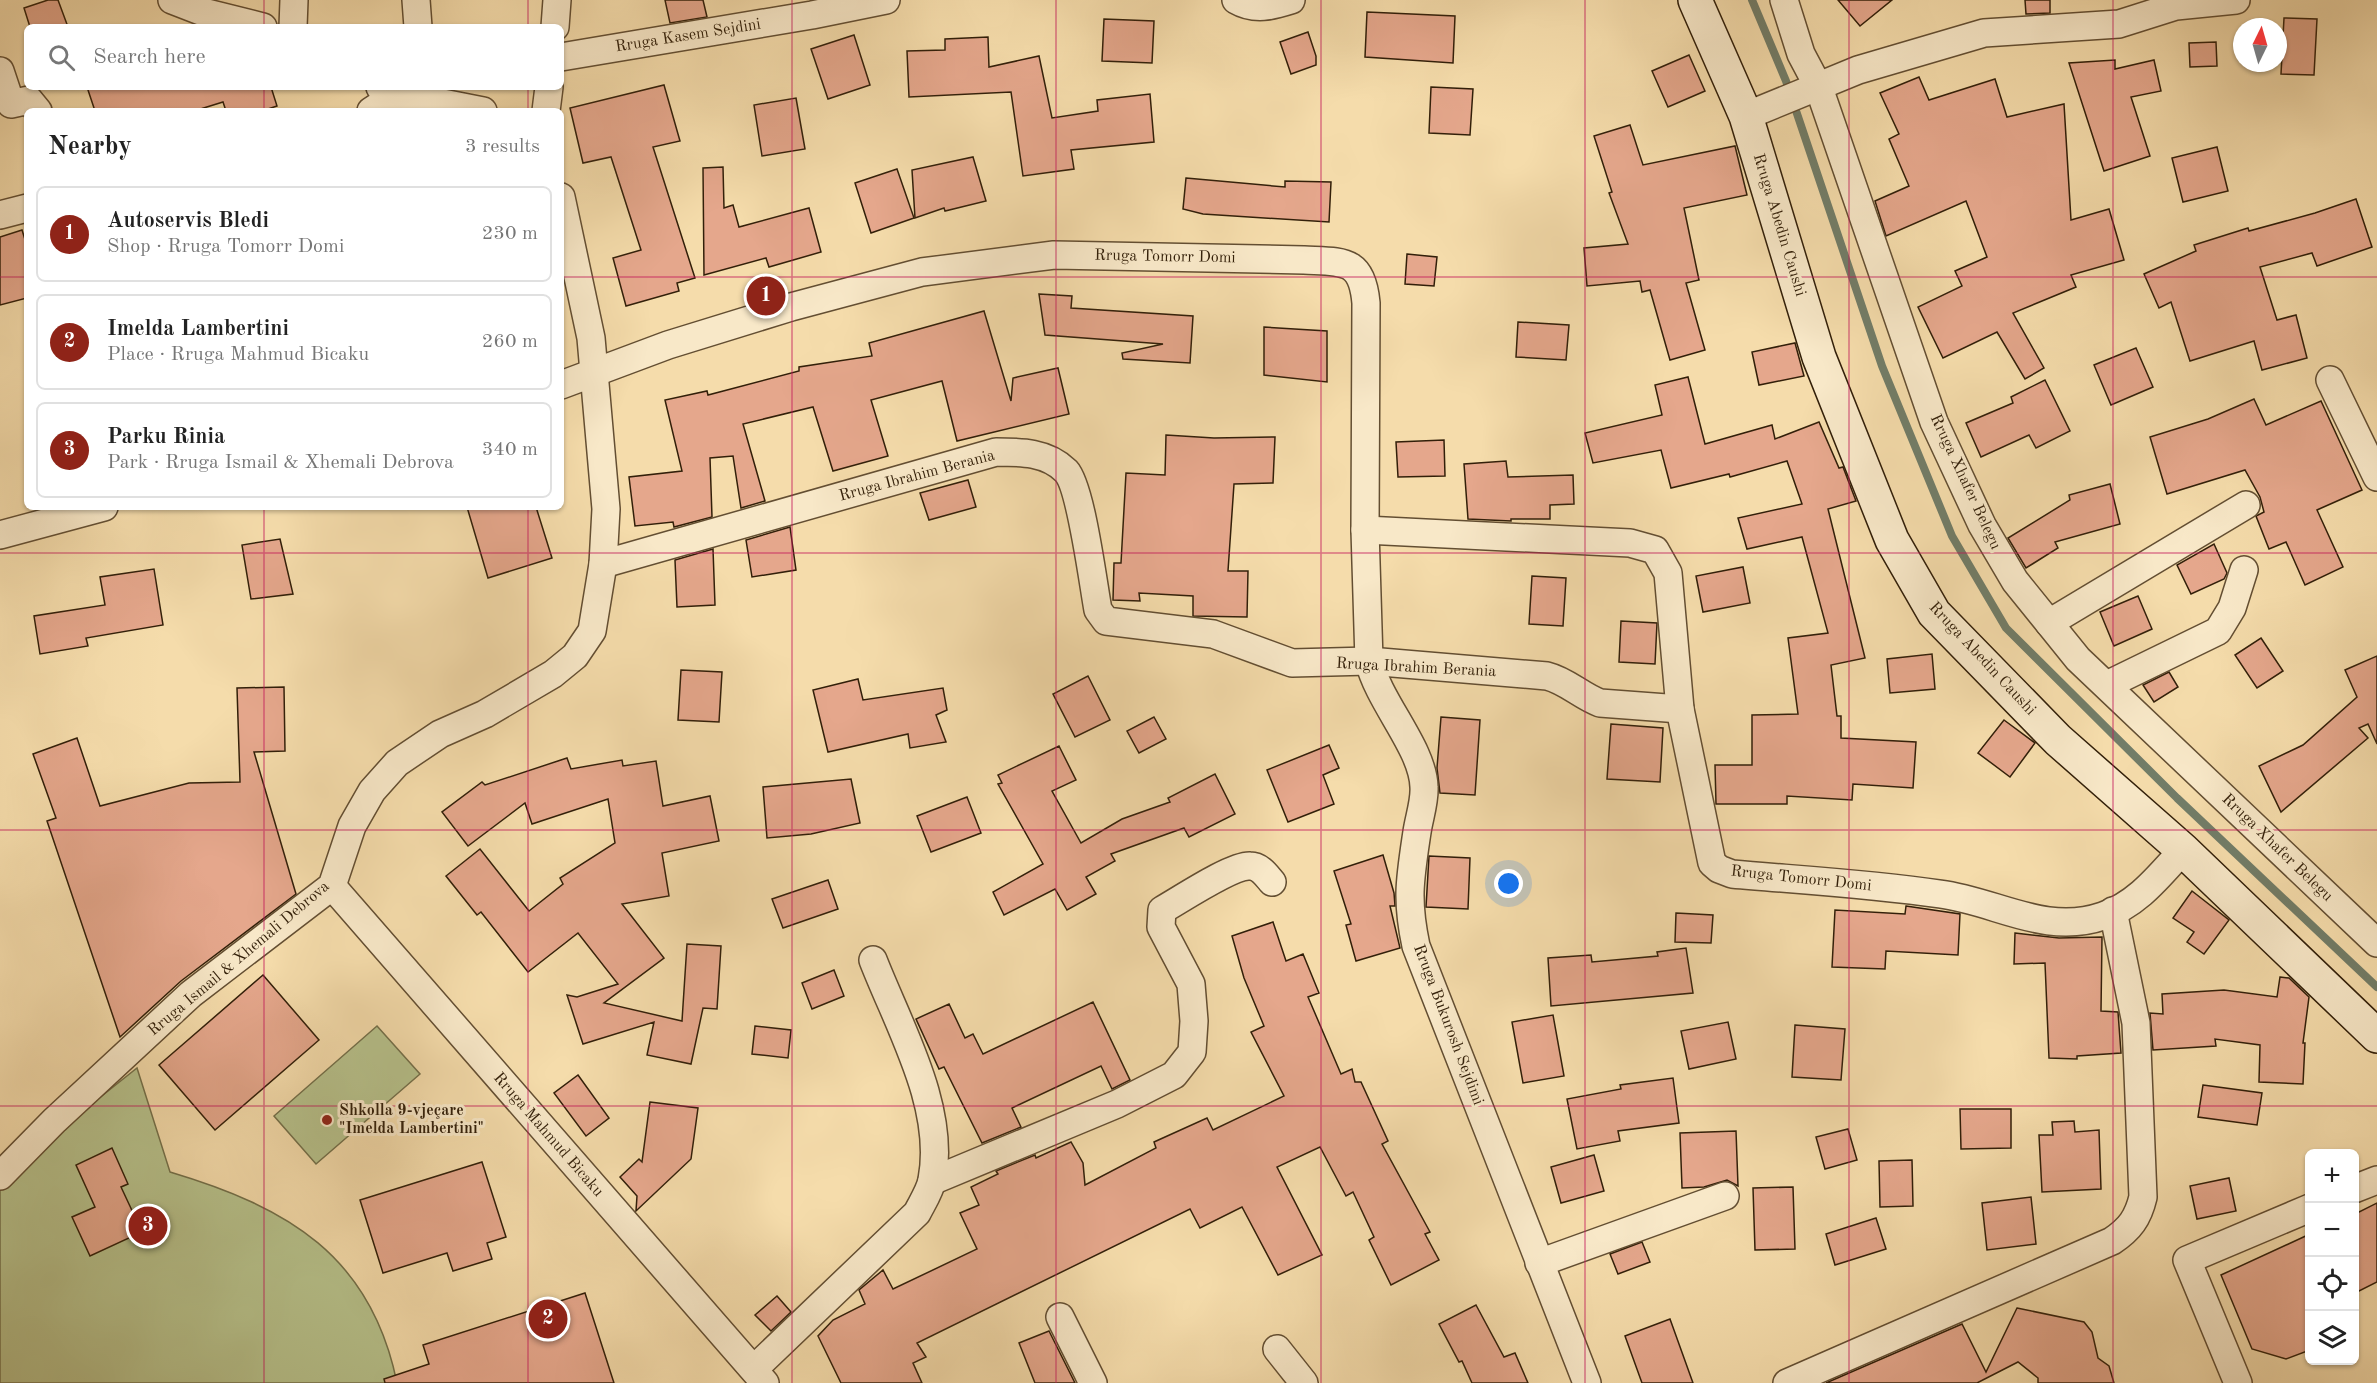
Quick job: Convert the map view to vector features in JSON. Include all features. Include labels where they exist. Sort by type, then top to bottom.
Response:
[{"type":"main road","name":"Rruga Abedin Caushi","points":[[1695,0],[1758,112],[1819,357],[1892,540],[1934,613],[2058,740],[2183,850],[2377,1036]]},
{"type":"street","points":[[172,0],[203,12],[252,24]]},
{"type":"street","points":[[293,24],[294,0]]},
{"type":"street","points":[[416,0],[418,24]]},
{"type":"street","points":[[555,24],[557,0]]},
{"type":"street","name":"Rruga Kasem Sejdini","points":[[564,56],[812,15],[886,0]]},
{"type":"street","points":[[1236,0],[1244,5],[1268,8],[1291,0]]},
{"type":"street","name":"Rruga Xhafer Belegu","points":[[1784,0],[1813,90],[1934,422],[1982,525],[2015,581],[2078,658],[2377,943]]},
{"type":"street","points":[[1758,112],[1899,56],[1984,33],[2119,24],[2176,3],[2236,0]]},
{"type":"street","points":[[0,71],[11,104],[29,100],[36,108]]},
{"type":"street","points":[[374,108],[391,90]]},
{"type":"street","points":[[396,90],[471,108]]},
{"type":"street","points":[[546,108],[549,90]]},
{"type":"street","points":[[0,215],[24,209]]},
{"type":"street","name":"Rruga Ismail & Xhemali Debrova","points":[[0,1176],[54,1121],[191,994],[332,886],[352,826],[372,791],[397,763],[440,734],[522,693],[575,656],[592,631],[603,564],[606,509],[591,338],[564,211]]},
{"type":"street","name":"Rruga Tomorr Domi","points":[[564,384],[668,345],[791,307],[922,272],[1054,255],[1336,261],[1360,273],[1364,282],[1365,530],[1369,661]]},
{"type":"street","points":[[2330,380],[2377,477]]},
{"type":"street","name":"Rruga Ibrahim Berania","points":[[603,564],[996,452],[1025,452],[1047,459],[1066,472],[1076,491],[1098,610],[1106,621],[1213,634],[1292,663],[1369,661],[1547,676],[1557,679],[1587,698],[1600,703],[1680,709]]},
{"type":"street","points":[[2049,623],[2246,505]]},
{"type":"street","points":[[0,535],[93,510]]},
{"type":"street","name":"Rruga Tomorr Domi","points":[[1365,530],[1630,543],[1655,550],[1668,573],[1680,709],[1712,863],[1719,869],[1732,874],[1941,894],[2038,921],[2075,921],[2113,911],[2140,896],[2183,850]]},
{"type":"street","points":[[2107,685],[2218,632],[2232,609],[2244,570]]},
{"type":"street","name":"Rruga Bukurosh Sejdimi","points":[[1369,661],[1374,681],[1420,765],[1424,787],[1409,886],[1409,911],[1416,946],[1587,1383]]},
{"type":"street","points":[[932,1181],[1117,1104],[1174,1075],[1192,1053],[1194,1021],[1191,984],[1161,927],[1162,910],[1236,869],[1251,866],[1262,870],[1272,882]]},
{"type":"street","name":"Rruga Mahmud Bicaku","points":[[332,886],[759,1376]]},
{"type":"street","points":[[1787,1383],[2112,1241],[2132,1226],[2139,1215],[2143,1197],[2136,1023],[2113,911]]},
{"type":"street","points":[[759,1376],[917,1214],[932,1181],[934,1145],[931,1107],[873,960]]},
{"type":"street","points":[[2359,1188],[2377,1180]]},
{"type":"street","points":[[1539,1263],[1725,1196]]},
{"type":"street","points":[[2238,1383],[2187,1260],[2305,1210]]},
{"type":"street","points":[[1060,1317],[1093,1383]]},
{"type":"street","points":[[1276,1349],[1304,1383]]},
{"type":"green space","points":[[377,1026],[420,1074],[316,1164],[274,1116]]},
{"type":"green space","points":[[137,1068],[170,1172],[251,1202],[286,1220],[318,1243],[345,1269],[367,1301],[385,1339],[397,1383],[0,1383],[0,1189],[64,1126]]},
{"type":"building","points":[[48,0],[58,0],[67,24],[29,24],[24,8]]},
{"type":"building","points":[[665,0],[703,0],[707,17],[670,23]]},
{"type":"building","points":[[1838,0],[1892,0],[1860,26]]},
{"type":"building","points":[[2025,0],[2050,0],[2050,13],[2026,14]]},
{"type":"building","points":[[1367,12],[1455,16],[1453,63],[1365,57]]},
{"type":"building","points":[[2287,18],[2317,19],[2314,75],[2281,74],[2281,72],[2287,72]]},
{"type":"building","points":[[1104,19],[1154,21],[1152,63],[1102,61]]},
{"type":"building","points":[[1308,32],[1316,56],[1316,65],[1291,74],[1280,42]]},
{"type":"building","points":[[854,35],[870,85],[828,99],[811,49]]},
{"type":"building","points":[[988,37],[989,67],[1039,56],[1052,118],[1098,111],[1097,100],[1150,94],[1154,142],[1071,150],[1074,169],[1023,176],[1011,92],[909,97],[907,51],[945,50],[945,39]]},
{"type":"building","points":[[2216,42],[2217,66],[2190,67],[2189,43]]},
{"type":"building","points":[[1689,55],[1705,91],[1668,107],[1652,71]]},
{"type":"building","points":[[2115,60],[2115,69],[2154,60],[2161,91],[2131,97],[2150,156],[2104,171],[2069,63]]},
{"type":"building","points":[[1919,77],[1929,100],[1995,79],[2007,117],[2064,104],[2071,220],[2109,209],[2124,260],[2071,275],[2076,287],[2013,313],[2044,368],[2025,379],[1997,332],[1943,358],[1918,307],[1962,286],[1955,271],[1987,257],[1966,201],[1886,236],[1875,201],[1909,186],[1889,139],[1899,134],[1880,93]]},
{"type":"building","points":[[664,85],[680,141],[653,147],[695,278],[677,283],[679,291],[626,306],[613,258],[641,250],[611,157],[583,163],[570,108]]},
{"type":"building","points":[[1431,87],[1473,89],[1470,135],[1429,133]]},
{"type":"building","points":[[88,90],[272,90],[277,106],[225,108],[223,102],[204,108],[94,108]]},
{"type":"building","points":[[796,98],[805,149],[762,156],[754,105]]},
{"type":"building","points":[[1630,125],[1643,165],[1735,146],[1747,195],[1684,208],[1699,280],[1686,283],[1705,350],[1670,360],[1650,290],[1642,292],[1640,281],[1587,286],[1584,248],[1628,244],[1609,193],[1612,192],[1594,136]]},
{"type":"building","points":[[2217,147],[2228,191],[2183,202],[2172,158]]},
{"type":"building","points":[[973,157],[986,201],[945,211],[944,208],[915,218],[912,170]]},
{"type":"building","points":[[723,167],[724,208],[733,205],[739,227],[809,208],[821,252],[769,267],[766,258],[704,275],[703,168]]},
{"type":"building","points":[[897,169],[914,218],[871,233],[855,183]]},
{"type":"building","points":[[1186,178],[1285,187],[1285,181],[1331,182],[1329,222],[1203,214],[1183,209]]},
{"type":"building","points":[[2356,199],[2372,247],[2317,266],[2312,253],[2260,267],[2277,320],[2296,315],[2307,358],[2262,370],[2254,341],[2190,361],[2171,302],[2159,308],[2144,274],[2196,251],[2194,245],[2248,228],[2249,231],[2315,213]]},
{"type":"building","points":[[22,230],[24,236],[24,299],[0,305],[0,237]]},
{"type":"building","points":[[1407,254],[1437,257],[1434,286],[1405,284]]},
{"type":"building","points":[[1039,294],[1072,296],[1071,308],[1193,316],[1190,363],[1123,359],[1122,353],[1163,344],[1045,335]]},
{"type":"building","points":[[984,311],[1011,401],[1013,378],[1058,368],[1069,414],[957,441],[942,381],[871,400],[888,456],[833,471],[813,407],[743,424],[765,501],[741,508],[733,456],[710,458],[712,517],[674,527],[673,522],[635,526],[629,477],[682,471],[665,400],[707,391],[708,395],[799,371],[799,367],[872,356],[869,343]]},
{"type":"building","points":[[1518,322],[1569,325],[1566,360],[1516,357]]},
{"type":"building","points":[[1264,327],[1327,331],[1327,382],[1264,375]]},
{"type":"building","points":[[1795,343],[1804,376],[1759,385],[1752,352]]},
{"type":"building","points":[[2136,348],[2153,387],[2111,405],[2094,365]]},
{"type":"building","points":[[1688,377],[1705,444],[1772,425],[1775,439],[1819,422],[1839,468],[1843,467],[1856,501],[1828,509],[1865,658],[1831,665],[1837,716],[1841,716],[1841,738],[1916,742],[1913,788],[1853,784],[1852,800],[1787,796],[1787,804],[1716,804],[1715,765],[1752,765],[1752,715],[1798,714],[1788,638],[1828,633],[1802,537],[1747,549],[1738,518],[1802,504],[1787,461],[1730,477],[1729,474],[1671,488],[1661,450],[1593,463],[1585,433],[1662,415],[1655,385]]},
{"type":"building","points":[[2045,380],[2070,431],[2036,448],[2029,435],[1981,457],[1966,423],[2013,403],[2011,397]]},
{"type":"building","points":[[2254,399],[2266,425],[2321,401],[2362,490],[2317,510],[2343,567],[2305,585],[2286,542],[2269,549],[2256,516],[2264,512],[2260,497],[2245,470],[2167,494],[2150,437],[2208,419]]},
{"type":"building","points":[[1166,435],[1214,438],[1275,437],[1273,483],[1234,484],[1228,571],[1248,571],[1247,617],[1193,616],[1193,596],[1139,593],[1140,601],[1113,600],[1114,563],[1121,563],[1126,473],[1165,475]]},
{"type":"building","points":[[1444,440],[1445,476],[1398,477],[1396,442]]},
{"type":"building","points":[[1506,461],[1508,477],[1573,475],[1574,504],[1550,505],[1550,519],[1511,519],[1511,521],[1468,519],[1464,464]]},
{"type":"building","points":[[968,480],[976,507],[929,520],[920,493]]},
{"type":"building","points":[[2110,484],[2120,524],[2055,542],[2058,548],[2026,568],[2008,538],[2070,500],[2069,495]]},
{"type":"building","points":[[468,510],[537,510],[552,558],[488,578]]},
{"type":"building","points":[[790,527],[796,570],[752,577],[746,540]]},
{"type":"building","points":[[280,539],[293,594],[251,599],[242,545]]},
{"type":"building","points":[[2214,544],[2227,573],[2224,579],[2191,594],[2177,565]]},
{"type":"building","points":[[713,549],[715,605],[677,607],[675,560]]},
{"type":"building","points":[[1743,567],[1750,603],[1703,612],[1696,576]]},
{"type":"building","points":[[154,569],[163,625],[86,638],[88,646],[40,654],[34,616],[105,605],[100,577]]},
{"type":"building","points":[[1532,576],[1566,578],[1563,626],[1529,624]]},
{"type":"building","points":[[2138,596],[2152,629],[2114,646],[2100,612]]},
{"type":"building","points":[[1621,621],[1657,623],[1655,664],[1619,662]]},
{"type":"building","points":[[2261,638],[2283,671],[2257,688],[2235,655]]},
{"type":"building","points":[[1932,654],[1935,689],[1890,693],[1887,659]]},
{"type":"building","points":[[2377,656],[2377,744],[2368,724],[2359,728],[2368,738],[2281,812],[2259,766],[2303,745],[2357,697],[2345,670]]},
{"type":"building","points":[[681,670],[722,672],[719,722],[678,720]]},
{"type":"building","points":[[2169,672],[2178,687],[2154,702],[2143,685]]},
{"type":"building","points":[[1088,676],[1110,720],[1075,737],[1053,694]]},
{"type":"building","points":[[858,679],[863,700],[943,688],[947,710],[936,715],[946,742],[910,748],[908,734],[828,752],[813,690]]},
{"type":"building","points":[[284,687],[285,751],[254,752],[296,894],[181,981],[120,1037],[47,821],[56,818],[33,754],[77,738],[100,806],[189,783],[240,782],[237,688]]},
{"type":"building","points":[[1154,717],[1166,739],[1139,753],[1127,731]]},
{"type":"building","points":[[1441,717],[1480,720],[1475,795],[1440,793],[1437,768]]},
{"type":"building","points":[[2004,720],[2035,743],[2010,777],[1978,753]]},
{"type":"building","points":[[1611,724],[1663,728],[1660,782],[1607,779]]},
{"type":"building","points":[[1329,745],[1339,768],[1323,775],[1334,804],[1288,822],[1267,770]]},
{"type":"building","points":[[1059,746],[1076,780],[1052,791],[1081,843],[1122,819],[1170,802],[1168,798],[1215,774],[1235,814],[1189,837],[1184,828],[1111,854],[1115,861],[1086,877],[1096,894],[1067,910],[1055,889],[1004,915],[993,892],[1043,864],[998,784],[1002,783],[998,775]]},
{"type":"building","points":[[567,758],[571,769],[622,760],[623,766],[656,761],[663,806],[710,796],[719,841],[662,853],[669,896],[622,904],[664,958],[604,1003],[682,1021],[687,944],[721,946],[717,1009],[703,1008],[691,1064],[647,1055],[654,1022],[583,1044],[567,995],[577,997],[618,984],[578,933],[528,972],[481,912],[477,915],[446,876],[480,849],[529,911],[563,884],[560,878],[615,843],[608,799],[532,824],[525,803],[468,846],[442,812],[482,782],[485,785]]},
{"type":"building","points":[[851,779],[860,823],[811,834],[767,838],[763,787]]},
{"type":"building","points":[[967,797],[981,833],[931,852],[917,816]]},
{"type":"building","points":[[1383,855],[1394,893],[1395,906],[1390,906],[1400,948],[1356,961],[1346,925],[1351,924],[1334,871]]},
{"type":"building","points":[[1429,856],[1470,858],[1468,909],[1426,907]]},
{"type":"building","points":[[828,880],[838,909],[783,928],[772,899]]},
{"type":"building","points":[[2192,891],[2229,920],[2204,954],[2187,942],[2194,932],[2173,918]]},
{"type":"building","points":[[1906,906],[1960,914],[1958,955],[1886,951],[1885,969],[1832,967],[1835,910],[1905,914]]},
{"type":"building","points":[[1676,913],[1713,915],[1711,943],[1675,942]]},
{"type":"building","points":[[1273,922],[1286,961],[1303,954],[1319,993],[1308,997],[1341,1074],[1352,1069],[1355,1082],[1361,1082],[1388,1141],[1382,1144],[1430,1232],[1425,1234],[1439,1260],[1391,1285],[1369,1240],[1374,1237],[1353,1192],[1346,1196],[1320,1147],[1277,1167],[1322,1255],[1278,1275],[1242,1207],[1200,1228],[1190,1209],[917,1343],[926,1357],[913,1363],[922,1383],[841,1383],[818,1336],[833,1320],[865,1304],[859,1290],[883,1270],[893,1289],[977,1249],[960,1213],[979,1205],[971,1187],[998,1174],[996,1171],[1035,1155],[1036,1158],[1071,1142],[1083,1163],[1085,1185],[1156,1148],[1154,1142],[1207,1118],[1213,1130],[1284,1096],[1251,1032],[1264,1026],[1244,978],[1232,936]]},
{"type":"building","points":[[2015,933],[2059,938],[2102,937],[2101,1011],[2118,1012],[2121,1053],[2077,1056],[2077,1059],[2049,1058],[2045,963],[2014,964]]},
{"type":"building","points":[[1686,948],[1693,993],[1551,1006],[1548,958],[1591,955],[1592,962],[1658,956],[1657,952]]},
{"type":"building","points":[[834,970],[844,996],[812,1009],[802,983]]},
{"type":"building","points":[[263,975],[319,1040],[215,1130],[159,1065]]},
{"type":"building","points":[[2280,977],[2289,978],[2309,997],[2303,1043],[2305,1043],[2303,1084],[2259,1082],[2260,1045],[2215,1039],[2216,1046],[2153,1050],[2150,1013],[2163,1014],[2162,994],[2224,990],[2277,997]]},
{"type":"building","points":[[1093,1002],[1130,1080],[1112,1089],[1101,1066],[1012,1108],[1021,1127],[982,1143],[944,1067],[939,1069],[916,1019],[949,1004],[965,1038],[973,1034],[983,1054]]},
{"type":"building","points":[[1553,1015],[1564,1076],[1523,1083],[1512,1022]]},
{"type":"building","points":[[1728,1022],[1736,1059],[1689,1069],[1681,1031]]},
{"type":"building","points":[[1795,1025],[1845,1029],[1841,1080],[1792,1077]]},
{"type":"building","points":[[755,1026],[791,1030],[788,1058],[752,1054]]},
{"type":"building","points":[[578,1075],[609,1118],[586,1136],[554,1093]]},
{"type":"building","points":[[1673,1078],[1679,1123],[1618,1131],[1620,1141],[1577,1149],[1567,1099],[1621,1089],[1620,1085]]},
{"type":"building","points":[[2203,1085],[2262,1093],[2257,1125],[2198,1117]]},
{"type":"building","points":[[650,1102],[698,1108],[691,1159],[636,1211],[637,1196],[620,1177],[639,1159],[642,1162]]},
{"type":"building","points":[[1960,1109],[2011,1109],[2011,1148],[1961,1149]]},
{"type":"building","points":[[2074,1121],[2075,1132],[2099,1130],[2101,1189],[2042,1192],[2039,1135],[2053,1135],[2052,1122]]},
{"type":"building","points":[[1848,1129],[1857,1160],[1825,1169],[1816,1137]]},
{"type":"building","points":[[1736,1131],[1738,1186],[1727,1180],[1704,1187],[1682,1188],[1680,1133]]},
{"type":"building","points":[[112,1148],[128,1184],[121,1187],[142,1232],[90,1256],[72,1217],[95,1207],[76,1165]]},
{"type":"building","points":[[1594,1155],[1604,1191],[1561,1203],[1551,1167]]},
{"type":"building","points":[[1912,1160],[1913,1206],[1880,1207],[1879,1161]]},
{"type":"building","points":[[482,1162],[506,1237],[487,1243],[492,1259],[453,1271],[447,1253],[383,1273],[360,1200]]},
{"type":"building","points":[[2229,1178],[2236,1211],[2197,1219],[2190,1186]]},
{"type":"building","points":[[1793,1187],[1795,1249],[1755,1250],[1753,1188]]},
{"type":"building","points":[[2031,1197],[2036,1244],[1987,1250],[1982,1203]]},
{"type":"building","points":[[2377,1203],[2377,1282],[2359,1291],[2359,1257],[2359,1212]]},
{"type":"building","points":[[1876,1218],[1886,1249],[1835,1265],[1826,1234]]},
{"type":"building","points":[[2305,1236],[2305,1352],[2286,1359],[2252,1349],[2221,1275]]},
{"type":"building","points":[[1642,1242],[1650,1262],[1618,1274],[1610,1254]]},
{"type":"building","points":[[585,1293],[614,1383],[385,1383],[384,1379],[429,1364],[423,1345]]},
{"type":"building","points":[[777,1296],[791,1312],[771,1331],[755,1315]]},
{"type":"building","points":[[1476,1305],[1504,1357],[1515,1353],[1528,1383],[1472,1383],[1462,1361],[1459,1362],[1439,1324]]},
{"type":"building","points":[[2017,1308],[2084,1322],[2092,1332],[2098,1358],[2109,1366],[2114,1383],[2038,1383],[2038,1378],[2018,1362],[1977,1383],[1826,1383],[1962,1324],[1986,1372]]},
{"type":"building","points":[[1670,1319],[1693,1383],[1642,1383],[1625,1336]]},
{"type":"building","points":[[1049,1331],[1075,1383],[1035,1383],[1019,1343]]},
{"type":"waterway","points":[[1752,0],[1786,81],[1882,366],[1952,536],[2006,628],[2177,798],[2377,987]]},
{"type":"place","name":"Autoservis Bledi","points":[[766,296]]},
{"type":"place","name":"Shkolla 9-vjeçare \"Imelda Lambertini\"","points":[[327,1120]]},
{"type":"place","name":"Parku Rinia","points":[[148,1226]]},
{"type":"place","name":"Imelda Lambertini","points":[[548,1319]]}]
